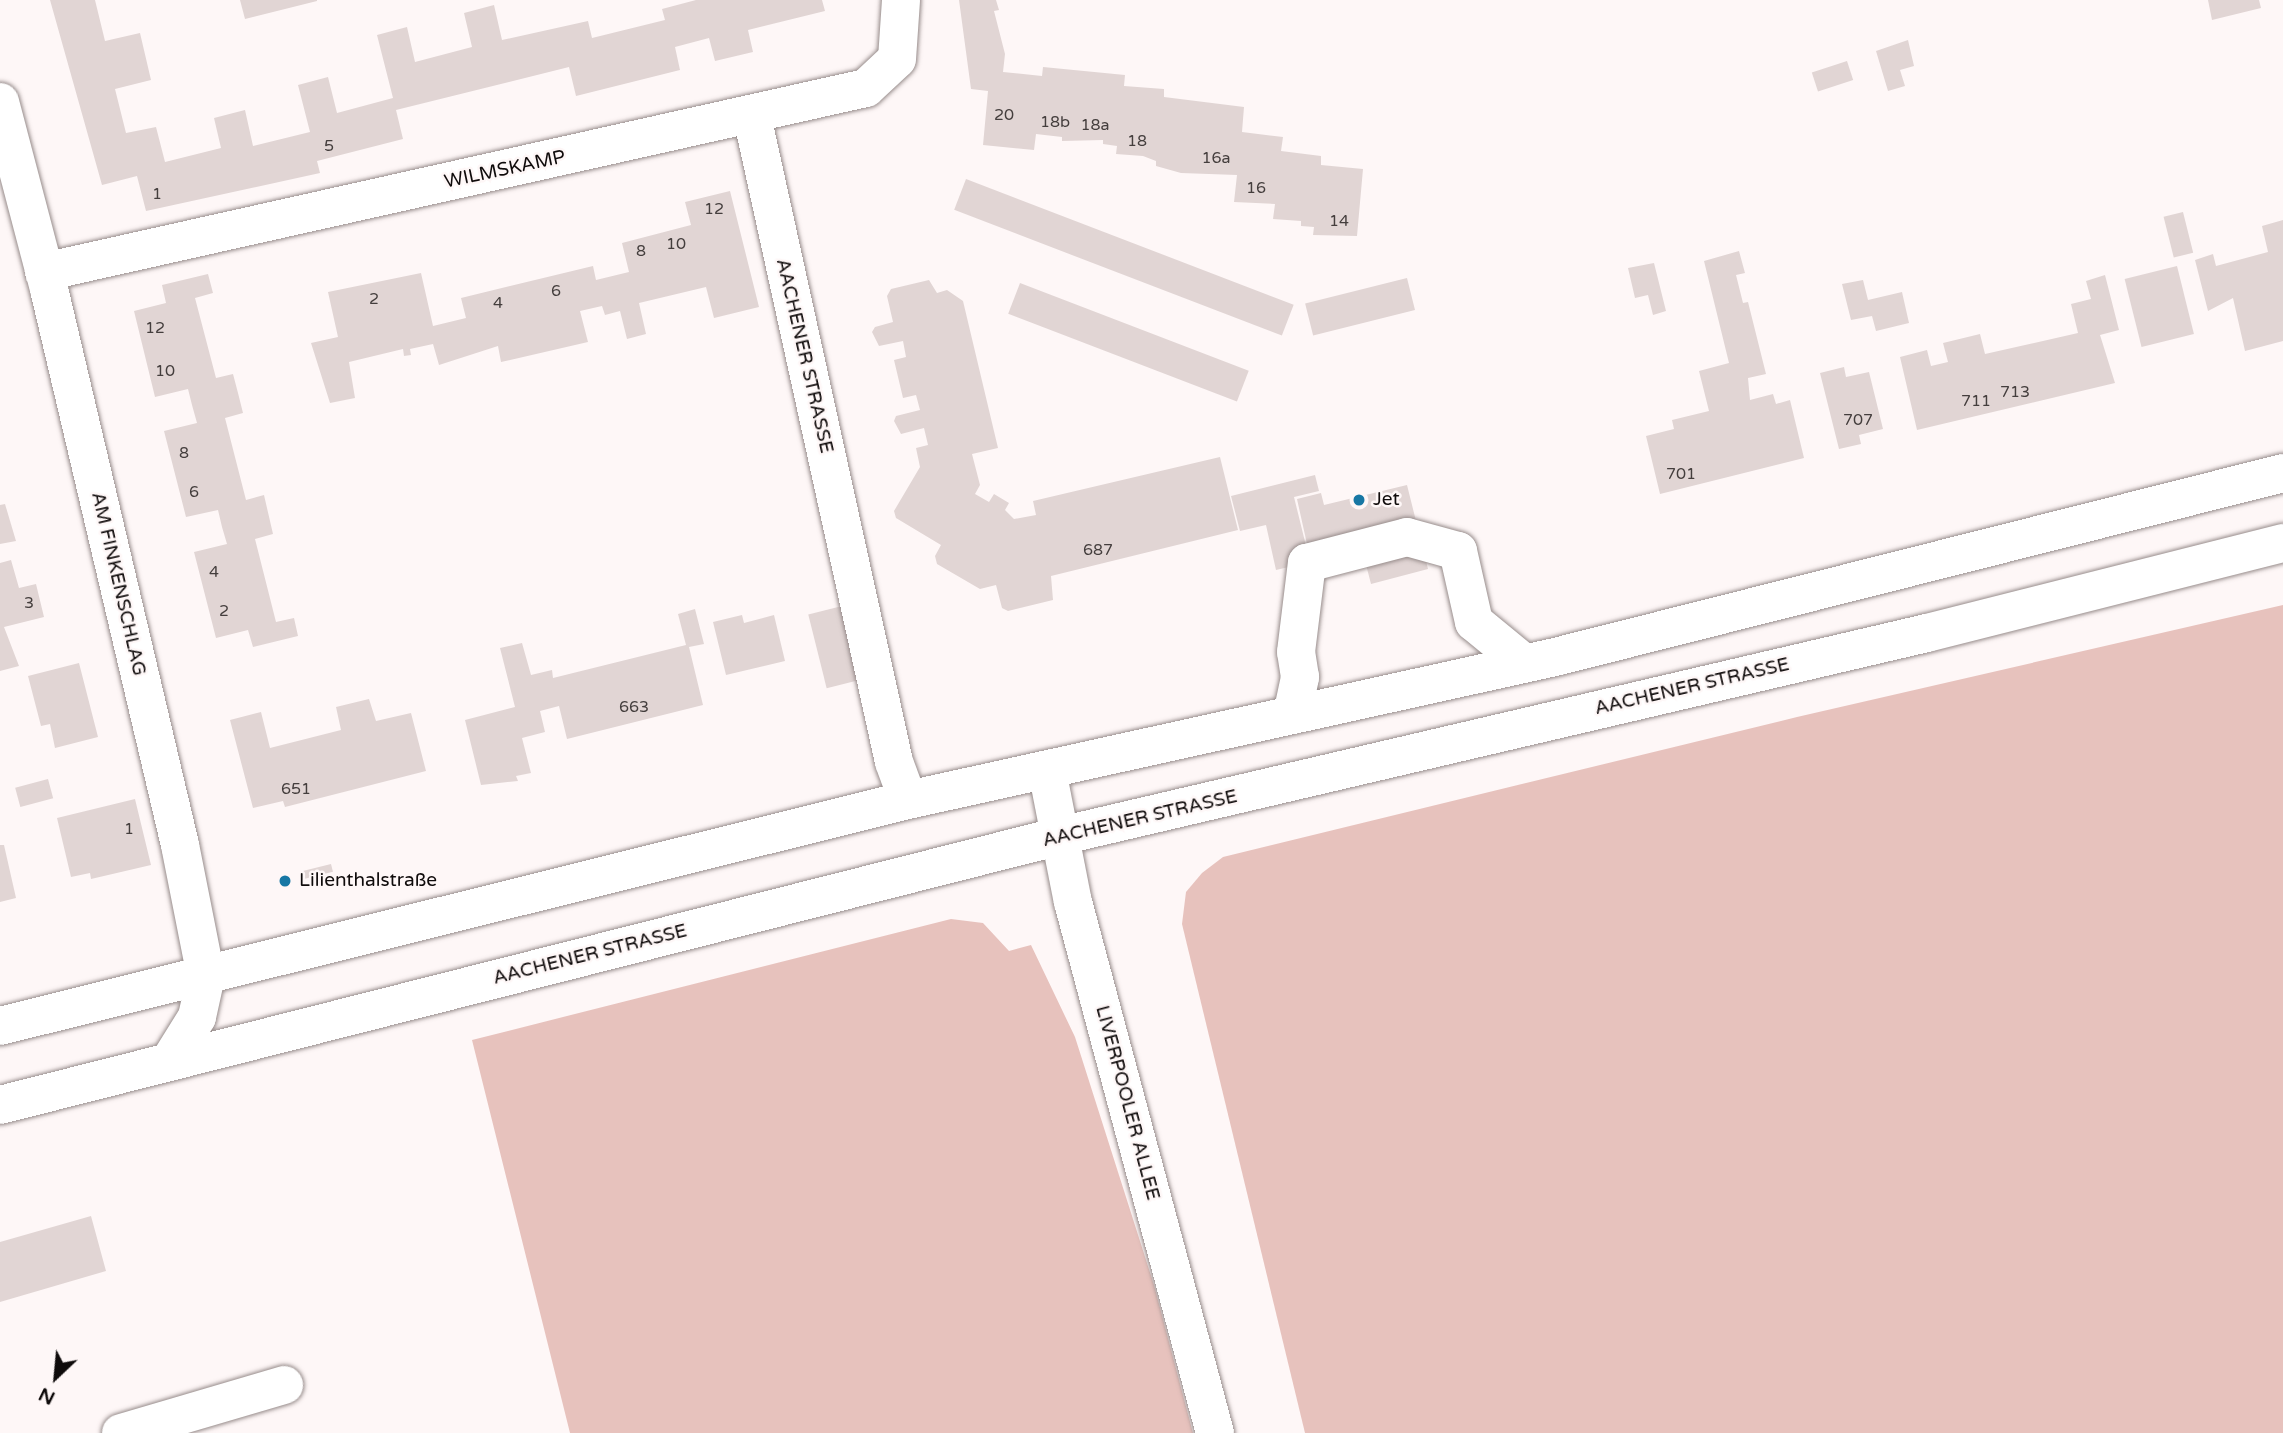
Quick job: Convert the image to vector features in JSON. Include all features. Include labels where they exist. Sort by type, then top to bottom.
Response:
[{"type":"main road","name":"WILMSKAMP","points":[[44,272],[752,116],[866,88],[897,59],[901,0]]},
{"type":"main road","name":"AM FINKENSCHLAG","points":[[0,102],[44,272],[180,845],[206,976],[198,1017],[169,1062]]},
{"type":"main road","name":"AACHENER STRASSE","points":[[752,116],[894,762],[908,800]]},
{"type":"main road","points":[[0,1026],[908,800],[1524,663],[2283,473]]},
{"type":"main road","points":[[2201,561],[2283,527]]},
{"type":"main road","points":[[1292,715],[1300,677],[1296,652],[1307,563],[1407,537],[1458,551],[1474,622],[1524,663]]},
{"type":"main road","name":"AACHENER STRASSE","points":[[0,1105],[1059,836],[1927,633],[2283,542]]},
{"type":"main road","name":"LIVERPOOLER ALLEE","points":[[1047,770],[1073,902],[1215,1433]]},
{"type":"main road","points":[[121,1433],[284,1385]]},
{"type":"shaded area","points":[[2283,605],[2283,1433],[1305,1433],[1182,924],[1186,892],[1202,873],[1223,857],[1797,717]]},
{"type":"shaded area","points":[[951,919],[983,923],[1009,951],[1031,945],[1075,1037],[1154,1285],[1193,1433],[570,1433],[472,1040]]},
{"type":"building","points":[[50,0],[95,0],[105,41],[140,33],[151,80],[115,89],[126,133],[156,127],[165,162],[221,148],[214,118],[245,110],[253,146],[310,132],[298,85],[328,77],[337,113],[393,98],[377,35],[407,27],[415,62],[472,47],[464,13],[494,5],[502,40],[588,21],[592,38],[665,20],[662,9],[696,0],[822,0],[825,11],[748,30],[753,52],[715,61],[709,38],[675,47],[680,70],[576,96],[569,67],[396,110],[403,139],[317,161],[320,173],[146,211],[137,176],[102,185]]},
{"type":"building","points":[[240,0],[317,0],[317,1],[245,19]]},
{"type":"building","points":[[959,0],[996,0],[999,10],[994,11],[1005,54],[1003,72],[1042,76],[1043,67],[1125,75],[1124,86],[1164,89],[1164,97],[1244,107],[1242,132],[1283,137],[1281,151],[1321,156],[1321,165],[1363,169],[1357,236],[1313,235],[1314,227],[1301,226],[1301,221],[1273,219],[1275,204],[1234,202],[1237,175],[1181,173],[1156,166],[1156,161],[1143,156],[1116,154],[1117,146],[1103,144],[1103,140],[1062,141],[1062,137],[1036,134],[1034,150],[983,145],[988,91],[971,89]]},
{"type":"building","points":[[2208,0],[2259,0],[2261,8],[2212,20]]},
{"type":"building","points":[[1908,40],[1914,66],[1900,70],[1905,86],[1888,91],[1876,51]]},
{"type":"building","points":[[1847,61],[1853,80],[1818,91],[1812,72]]},
{"type":"building","points":[[966,179],[1294,305],[1282,336],[954,210]]},
{"type":"building","points":[[730,191],[759,307],[714,318],[706,287],[639,303],[646,334],[627,339],[620,311],[605,315],[602,306],[580,311],[588,342],[501,362],[498,346],[439,365],[433,344],[410,349],[411,355],[404,356],[403,349],[349,362],[355,398],[330,403],[311,343],[338,337],[328,292],[421,273],[433,326],[466,318],[461,298],[593,266],[596,280],[629,272],[622,243],[691,225],[685,202]]},
{"type":"building","points":[[2183,212],[2193,253],[2174,258],[2164,217]]},
{"type":"building","points":[[2283,220],[2283,341],[2245,351],[2233,298],[2208,311],[2195,260],[2213,254],[2216,266],[2268,252],[2262,226]]},
{"type":"building","points":[[1739,251],[1745,273],[1736,275],[1743,303],[1748,302],[1766,374],[1748,378],[1750,400],[1773,394],[1776,404],[1790,400],[1804,458],[1660,494],[1646,436],[1674,429],[1672,420],[1709,411],[1699,371],[1729,363],[1704,261]]},
{"type":"building","points":[[1654,263],[1666,311],[1653,315],[1648,295],[1635,298],[1628,268]]},
{"type":"building","points":[[2177,266],[2194,334],[2142,347],[2125,279]]},
{"type":"building","points":[[208,274],[213,293],[195,298],[216,378],[233,374],[238,393],[243,413],[225,418],[246,500],[264,495],[273,534],[255,539],[276,622],[294,618],[298,636],[253,647],[248,630],[216,638],[194,552],[227,544],[218,510],[186,517],[164,431],[197,423],[188,389],[155,397],[134,311],[166,303],[162,285]]},
{"type":"building","points":[[2105,275],[2119,330],[2100,335],[2115,383],[1917,430],[1900,357],[1927,350],[1931,366],[1948,362],[1943,343],[1980,334],[1985,354],[2078,333],[2071,304],[2091,299],[2086,281]]},
{"type":"building","points":[[1407,278],[1415,310],[1313,335],[1305,303]]},
{"type":"building","points":[[929,280],[937,293],[947,290],[963,301],[998,448],[972,454],[980,485],[975,494],[989,502],[994,494],[1009,503],[1005,510],[1014,519],[1036,515],[1033,501],[1220,457],[1238,530],[1051,576],[1053,600],[1008,611],[1002,608],[996,585],[980,589],[937,564],[935,556],[941,545],[896,518],[894,511],[920,467],[916,448],[928,445],[924,428],[901,434],[894,421],[896,416],[920,410],[916,395],[903,398],[894,360],[906,357],[903,341],[879,346],[872,332],[875,327],[893,322],[887,296],[891,289]]},
{"type":"building","points":[[1863,280],[1868,300],[1902,292],[1909,323],[1876,331],[1872,316],[1851,320],[1842,284]]},
{"type":"building","points":[[1020,283],[1249,371],[1237,402],[1008,314]]},
{"type":"building","points":[[1844,367],[1846,377],[1869,372],[1883,429],[1859,435],[1861,444],[1839,449],[1820,373]]},
{"type":"building","points":[[1315,475],[1319,491],[1294,497],[1310,562],[1276,570],[1266,525],[1240,531],[1231,496]]},
{"type":"building","points":[[1407,485],[1428,569],[1371,584],[1362,549],[1311,562],[1297,499],[1321,493],[1324,505]]},
{"type":"building","points":[[5,504],[16,541],[0,544],[0,505]]},
{"type":"building","points":[[11,560],[19,588],[36,584],[44,617],[4,627],[19,666],[0,671],[0,563]]},
{"type":"building","points":[[850,604],[868,678],[827,688],[808,614]]},
{"type":"building","points":[[695,609],[704,644],[689,647],[703,705],[567,739],[559,706],[540,711],[545,732],[522,738],[531,773],[516,776],[518,781],[481,785],[465,720],[515,707],[500,648],[522,643],[531,675],[552,670],[553,678],[686,645],[678,614]]},
{"type":"building","points":[[742,615],[744,623],[774,615],[785,661],[726,675],[713,622]]},
{"type":"building","points":[[79,663],[98,737],[55,748],[50,724],[41,726],[28,676]]},
{"type":"building","points":[[369,699],[376,721],[411,713],[426,771],[285,807],[283,801],[253,808],[230,720],[261,712],[270,748],[341,730],[336,707]]},
{"type":"building","points":[[48,779],[53,798],[20,807],[15,788]]},
{"type":"building","points":[[135,799],[151,865],[91,879],[90,873],[71,877],[57,818]]},
{"type":"building","points":[[0,845],[4,845],[16,898],[0,902]]},
{"type":"building","points":[[331,864],[333,872],[305,879],[303,871]]},
{"type":"building","points":[[91,1216],[106,1271],[0,1302],[0,1242]]},
{"type":"place","name":"Jet","points":[[1359,500]]},
{"type":"place","name":"Lilienthalstraße","points":[[285,881]]}]
